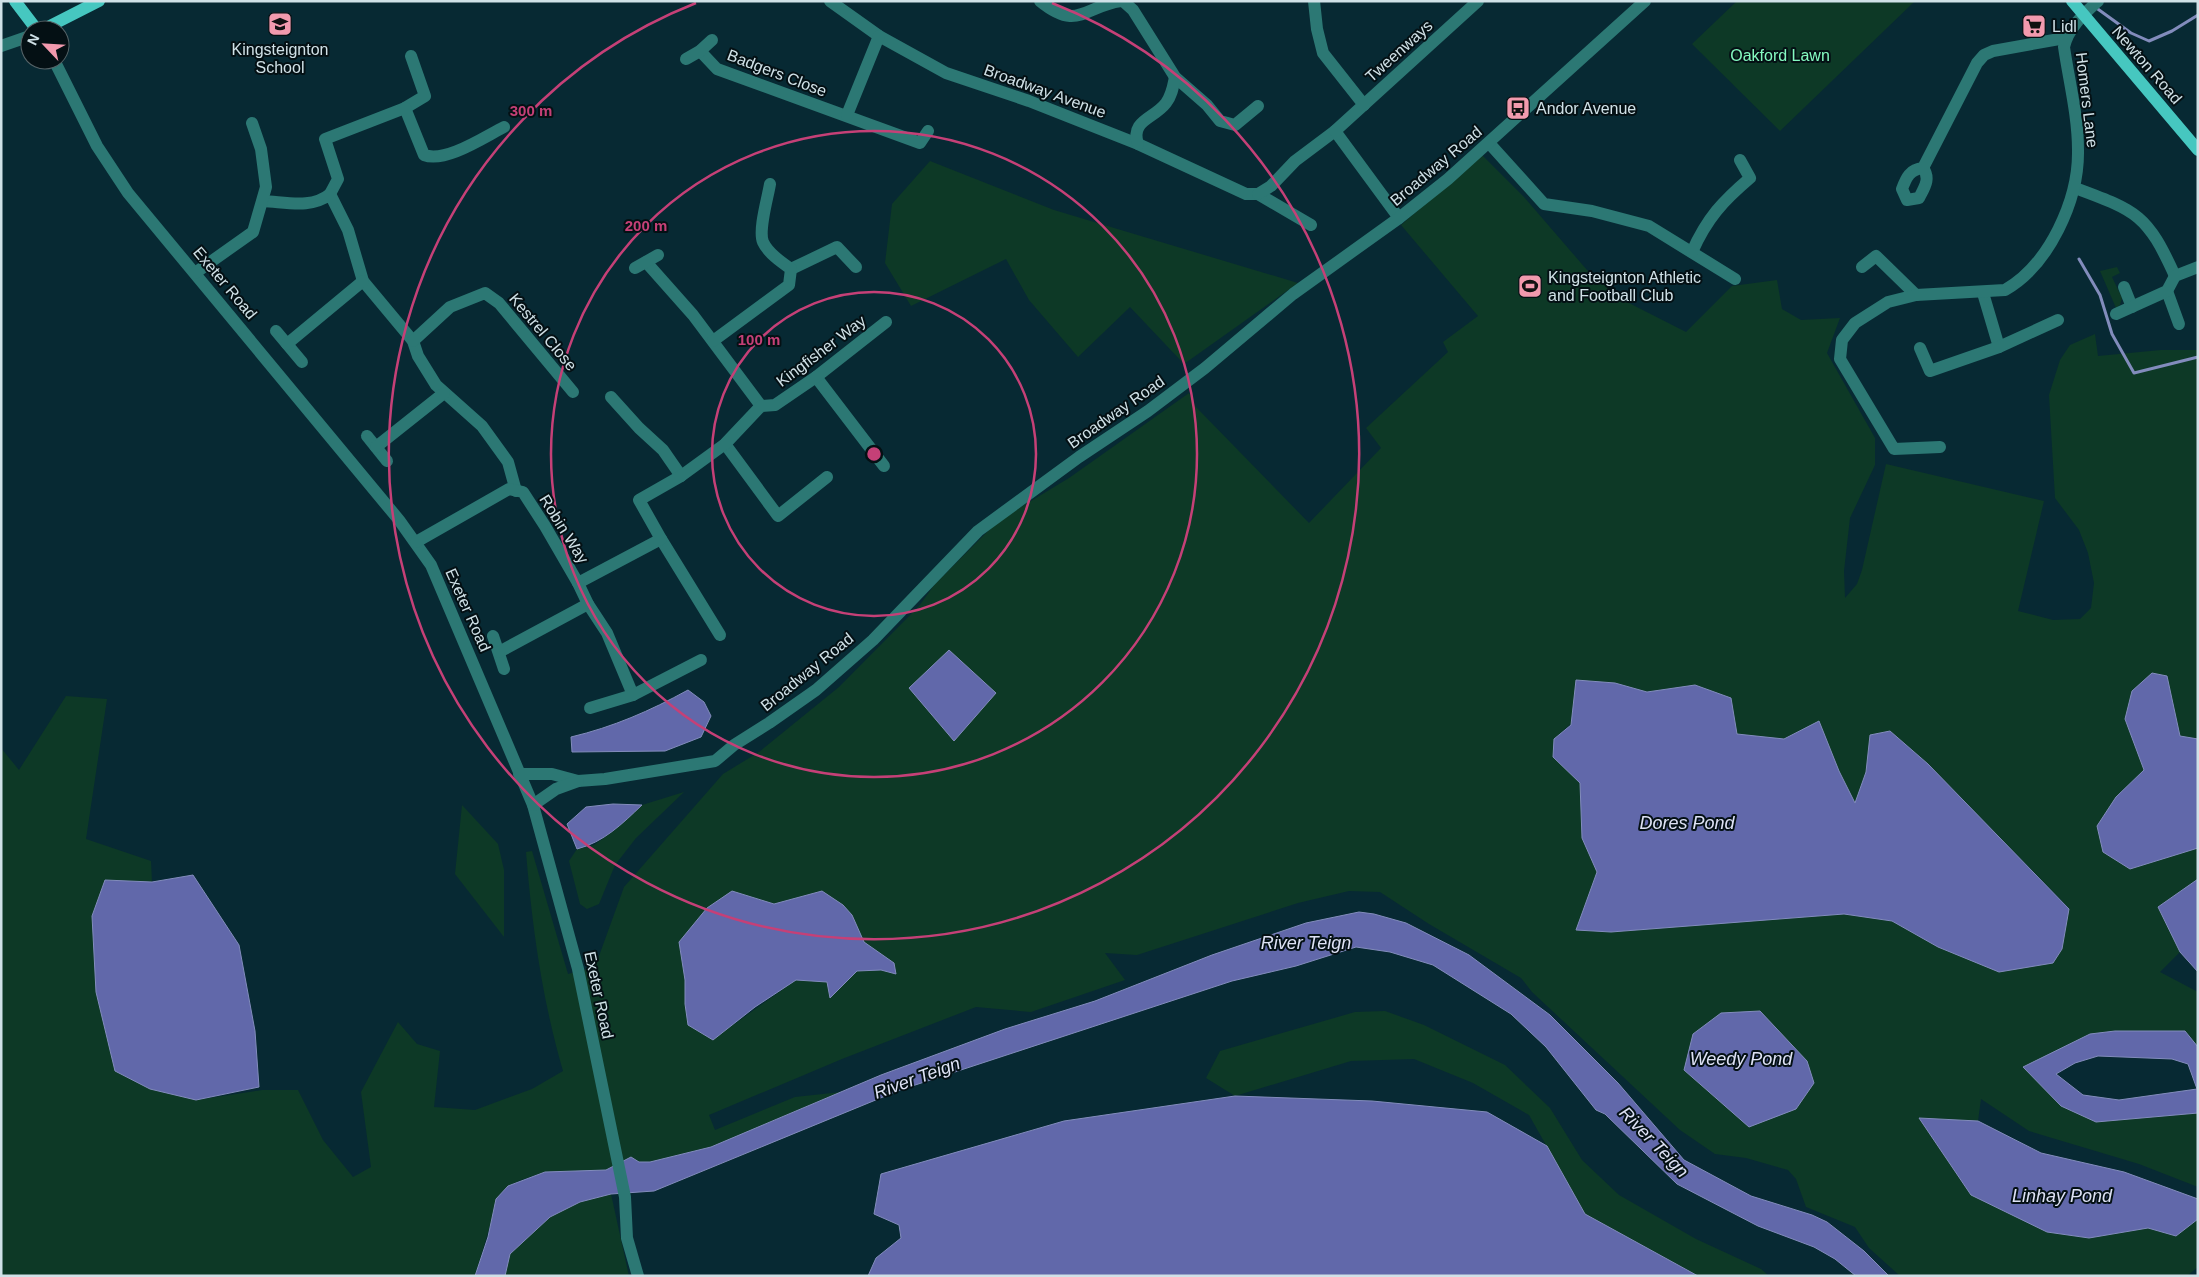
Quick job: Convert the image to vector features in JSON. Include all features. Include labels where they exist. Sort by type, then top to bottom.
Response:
[{"type":"main road","points":[[15,1],[29,20]]},
{"type":"main road","points":[[62,20],[99,1]]},
{"type":"main road","name":"Newton Road","points":[[2072,1],[2090,8],[2198,150]]},
{"type":"street","name":"Broadway Avenue","points":[[830,1],[878,36],[946,73],[1029,101],[1138,144],[1246,194],[1258,194],[1311,226]]},
{"type":"street","points":[[1040,1],[1054,13],[1078,17],[1122,1],[1133,10],[1175,77],[1206,105],[1220,121],[1235,125],[1258,106]]},
{"type":"street","name":"Tweenways","points":[[1314,1],[1317,29],[1323,53],[1364,105]]},
{"type":"street","name":"Tweenways","points":[[1335,131],[1478,1]]},
{"type":"street","name":"Broadway Road","points":[[533,805],[556,789],[578,781],[604,779],[715,761],[808,696],[873,640],[978,531],[1148,411],[1205,368],[1293,294],[1399,218],[1489,143],[1645,1]]},
{"type":"street","name":"Homers Lane","points":[[1940,447],[1894,449],[1840,359],[1842,340],[1855,323],[1888,302],[1916,295],[1983,293],[2005,290],[2017,284],[2038,263],[2057,233],[2075,188],[2078,150],[2064,47],[2066,38],[2090,8]]},
{"type":"street","points":[[847,115],[878,36]]},
{"type":"street","points":[[1923,168],[1962,91],[1984,55],[2066,38]]},
{"type":"street","points":[[1,46],[20,39]]},
{"type":"street","name":"Badgers Close","points":[[686,58],[700,51],[712,40]]},
{"type":"street","name":"Badgers Close","points":[[700,51],[717,69],[920,143],[928,131]]},
{"type":"street","points":[[263,201],[297,204],[323,200],[330,194],[338,179],[326,139],[406,108],[426,96],[411,56]]},
{"type":"street","name":"Exeter Road","points":[[59,70],[97,146],[128,193],[416,542],[431,565],[464,638],[533,805],[572,943],[625,1197],[627,1238],[638,1276]]},
{"type":"street","points":[[1138,144],[1136,129],[1140,123],[1159,111],[1166,103],[1172,92],[1175,77]]},
{"type":"street","points":[[406,108],[424,155],[431,158],[445,156],[504,127]]},
{"type":"street","points":[[195,273],[253,232],[266,187],[261,149],[252,124]]},
{"type":"street","points":[[1258,194],[1271,186],[1295,161],[1335,131],[1399,218]]},
{"type":"street","points":[[1489,143],[1544,204],[1625,218],[1649,226],[1735,279]]},
{"type":"street","points":[[1692,252],[1704,226],[1722,203],[1750,178],[1740,160]]},
{"type":"street","points":[[770,184],[762,225],[762,241],[775,257],[791,269]]},
{"type":"street","points":[[2075,188],[2120,205],[2143,219],[2161,245],[2175,276]]},
{"type":"street","points":[[330,194],[348,230],[363,281],[412,341],[426,370],[444,393],[482,426],[508,462],[516,491]]},
{"type":"street","points":[[791,269],[837,248],[856,267]]},
{"type":"street","points":[[658,255],[641,265],[714,341],[761,406],[724,444],[682,476],[639,500],[661,540],[720,635]]},
{"type":"street","points":[[1862,267],[1876,256],[1916,295]]},
{"type":"street","points":[[2116,314],[2167,291],[2175,276],[2198,267]]},
{"type":"street","points":[[714,341],[789,285],[791,269]]},
{"type":"street","points":[[287,344],[363,281]]},
{"type":"street","points":[[2124,287],[2132,307]]},
{"type":"street","points":[[2167,291],[2179,324]]},
{"type":"street","name":"Kestrel Close","points":[[412,341],[450,307],[485,293],[498,302],[573,392]]},
{"type":"street","points":[[1983,293],[1998,347]]},
{"type":"street","points":[[1920,348],[1930,371],[1998,347],[2058,320]]},
{"type":"street","name":"Kingfisher Way","points":[[761,406],[775,405],[816,377],[886,322]]},
{"type":"street","points":[[276,331],[302,362]]},
{"type":"street","points":[[816,377],[884,466]]},
{"type":"street","points":[[376,447],[444,393]]},
{"type":"street","points":[[611,397],[639,428],[663,450],[682,476]]},
{"type":"street","points":[[367,436],[387,461]]},
{"type":"street","points":[[724,444],[778,516],[827,478]]},
{"type":"street","name":"Robin Way","points":[[416,542],[509,489],[522,492],[578,583],[588,604],[606,633],[633,695]]},
{"type":"street","name":"Robin Way","points":[[578,583],[661,540]]},
{"type":"street","points":[[500,652],[588,604]]},
{"type":"street","points":[[493,636],[500,652],[504,669]]},
{"type":"street","points":[[590,708],[633,695],[701,660]]},
{"type":"street","name":"Broadway Road","points":[[519,774],[552,774],[578,781]]},
{"type":"green space","name":"Oakford Lawn","points":[[1737,1],[1915,1],[1780,131],[1692,44]]},
{"type":"green space","points":[[1482,155],[1524,197],[1587,270],[1627,302],[1686,332],[1732,286],[1777,280],[1782,309],[1801,320],[1840,318],[1827,353],[1875,438],[1875,465],[1850,518],[1844,571],[1845,598],[1857,584],[1862,570],[1886,464],[2044,501],[2018,611],[2053,620],[2080,619],[2091,608],[2094,583],[2088,553],[2079,530],[2055,498],[2049,395],[2060,360],[2070,345],[2095,334],[2098,356],[2161,350],[2198,350],[2198,739],[2180,736],[2167,677],[2125,719],[2144,770],[2116,797],[2130,869],[2198,848],[2198,879],[2158,907],[2180,952],[2160,972],[2198,992],[2198,1047],[2185,1031],[2115,1031],[2090,1034],[2024,1067],[2096,1122],[2198,1113],[2198,1187],[2139,1164],[2029,1131],[1981,1099],[1978,1121],[1919,1118],[1971,1195],[2047,1232],[2089,1238],[2148,1228],[2176,1236],[2198,1219],[2198,1267],[2187,1276],[1900,1276],[1869,1248],[1855,1227],[1806,1207],[1796,1179],[1788,1170],[1746,1158],[1715,1154],[1680,1130],[1532,992],[1521,978],[1429,924],[1380,892],[1349,891],[1298,903],[1137,955],[1105,953],[1125,980],[1031,1012],[976,1007],[842,1059],[709,1115],[715,1130],[795,1097],[841,1092],[711,1147],[650,1162],[639,1162],[631,1158],[606,1170],[545,1172],[521,1180],[508,1186],[499,1195],[475,1276],[1,1276],[1,748],[19,770],[66,696],[107,699],[86,839],[151,861],[152,882],[105,880],[196,1100],[262,1090],[298,1090],[323,1140],[353,1177],[371,1167],[361,1092],[398,1022],[417,1044],[440,1051],[434,1107],[475,1110],[532,1089],[563,1071],[549,1017],[539,962],[526,852],[532,851],[568,974],[595,967],[624,887],[723,774],[759,752],[839,687],[919,606],[935,584],[998,521],[1069,478],[1189,393],[1195,406],[1309,523],[1381,448],[1366,428],[1448,352],[1443,342],[1478,316],[1401,225]],"holes":[[[1615,683],[1647,692],[1695,685],[1731,698],[1737,734],[1784,739],[1839,771],[1855,804],[1866,772],[1870,735],[1890,731],[1928,764],[2069,908],[1938,947],[1892,921],[1844,914],[1611,932],[1576,930],[1597,872],[1582,838],[1580,783],[1553,756],[1554,739]],[[823,891],[852,915],[864,942],[894,963],[896,973],[881,970],[857,971],[830,998],[827,982],[796,980],[712,1040],[685,1004],[685,980],[679,942],[732,892],[774,904]]]},
{"type":"green space","points":[[930,161],[1054,210],[1298,283],[1184,364],[1130,307],[1078,357],[1029,300],[1006,259],[911,306],[885,263],[892,204]]},
{"type":"green space","points":[[2117,267],[2120,273],[2112,277],[2122,298],[2120,305],[2116,308],[2100,271]]},
{"type":"green space","points":[[684,792],[636,838],[615,865],[599,904],[587,909],[580,904],[569,861],[577,849],[594,845],[615,830],[642,805]]},
{"type":"green space","points":[[462,805],[498,844],[504,870],[504,937],[455,874]]},
{"type":"green space","points":[[1385,1011],[1424,1025],[1505,1065],[1550,1108],[1582,1160],[1619,1195],[1696,1239],[1761,1269],[1769,1276],[1698,1276],[1585,1214],[1529,1115],[1473,1083],[1414,1059],[1351,1061],[1235,1096],[1206,1078],[1220,1051],[1355,1012]]},
{"type":"green space","points":[[611,1194],[629,1276],[505,1276],[510,1254],[550,1217],[580,1202]]},
{"type":"water","points":[[949,650],[996,693],[954,741],[909,688]]},
{"type":"water","points":[[2152,673],[2167,676],[2180,736],[2198,739],[2198,848],[2130,869],[2103,852],[2097,826],[2116,797],[2144,770],[2125,719],[2132,691]]},
{"type":"water","name":"Dores Pond","points":[[1576,680],[1615,683],[1647,692],[1695,685],[1731,698],[1737,734],[1784,739],[1819,721],[1839,771],[1855,803],[1866,772],[1870,735],[1890,731],[1928,764],[2069,909],[2062,949],[2053,963],[1999,972],[1938,947],[1892,921],[1844,914],[1611,932],[1576,930],[1597,872],[1582,838],[1580,783],[1553,757],[1554,739],[1571,725]]},
{"type":"water","points":[[688,690],[704,702],[711,716],[701,737],[665,751],[572,752],[571,737],[631,718]]},
{"type":"water","points":[[613,804],[642,805],[604,837],[577,849],[567,824],[586,807]]},
{"type":"water","points":[[193,875],[239,945],[255,1031],[259,1087],[196,1100],[150,1089],[115,1071],[96,992],[92,916],[105,880],[152,882]]},
{"type":"water","points":[[2198,879],[2198,972],[2180,952],[2158,907]]},
{"type":"water","points":[[732,891],[774,904],[822,891],[843,905],[852,915],[864,942],[894,963],[896,974],[881,970],[857,971],[830,998],[827,982],[796,980],[755,1007],[713,1040],[688,1025],[685,1004],[685,980],[679,942],[707,908]]},
{"type":"water","name":"River Teign","points":[[1359,912],[1406,923],[1469,955],[1550,1015],[1618,1083],[1684,1160],[1751,1196],[1812,1215],[1827,1222],[1864,1251],[1889,1276],[1856,1276],[1835,1259],[1814,1247],[1758,1226],[1677,1184],[1605,1114],[1596,1110],[1546,1047],[1511,1014],[1433,965],[1390,952],[1356,947],[1296,966],[1232,981],[900,1090],[654,1191],[611,1194],[580,1202],[550,1217],[510,1254],[505,1276],[475,1276],[488,1237],[496,1199],[508,1186],[545,1172],[606,1170],[631,1157],[639,1162],[650,1162],[711,1147],[881,1075],[1005,1029],[1095,1001],[1212,955],[1306,923]]},
{"type":"water","name":"Weedy Pond","points":[[1760,1011],[1807,1061],[1814,1083],[1796,1109],[1749,1127],[1684,1070],[1693,1034],[1721,1013]]},
{"type":"water","points":[[2115,1031],[2185,1031],[2198,1047],[2198,1113],[2096,1122],[2061,1106],[2023,1067],[2090,1034]],"holes":[[[2098,1056],[2172,1059],[2188,1064],[2197,1089],[2119,1100],[2083,1095],[2056,1074],[2075,1063]]]},
{"type":"water","points":[[1235,1096],[1372,1101],[1487,1112],[1547,1146],[1585,1214],[1698,1276],[868,1276],[876,1258],[901,1238],[899,1225],[874,1214],[881,1174],[1064,1121]]},
{"type":"water","name":"Linhay Pond","points":[[1919,1118],[1978,1121],[2041,1153],[2124,1172],[2198,1199],[2198,1219],[2176,1236],[2148,1228],[2089,1238],[2047,1232],[1971,1195]]},
{"type":"waterway","points":[[2095,7],[2131,33],[2149,41],[2172,31],[2198,15]]},
{"type":"waterway","points":[[2079,259],[2100,295],[2112,334],[2134,373],[2198,357]]},
{"type":"place","name":"Kingsteignton School","points":[[280,24]]},
{"type":"place","name":"Lidl","points":[[2034,26]]},
{"type":"place","name":"Andor Avenue","points":[[1518,108]]},
{"type":"place","name":"Kingsteignton Athletic and Football Club","points":[[1530,286]]}]
